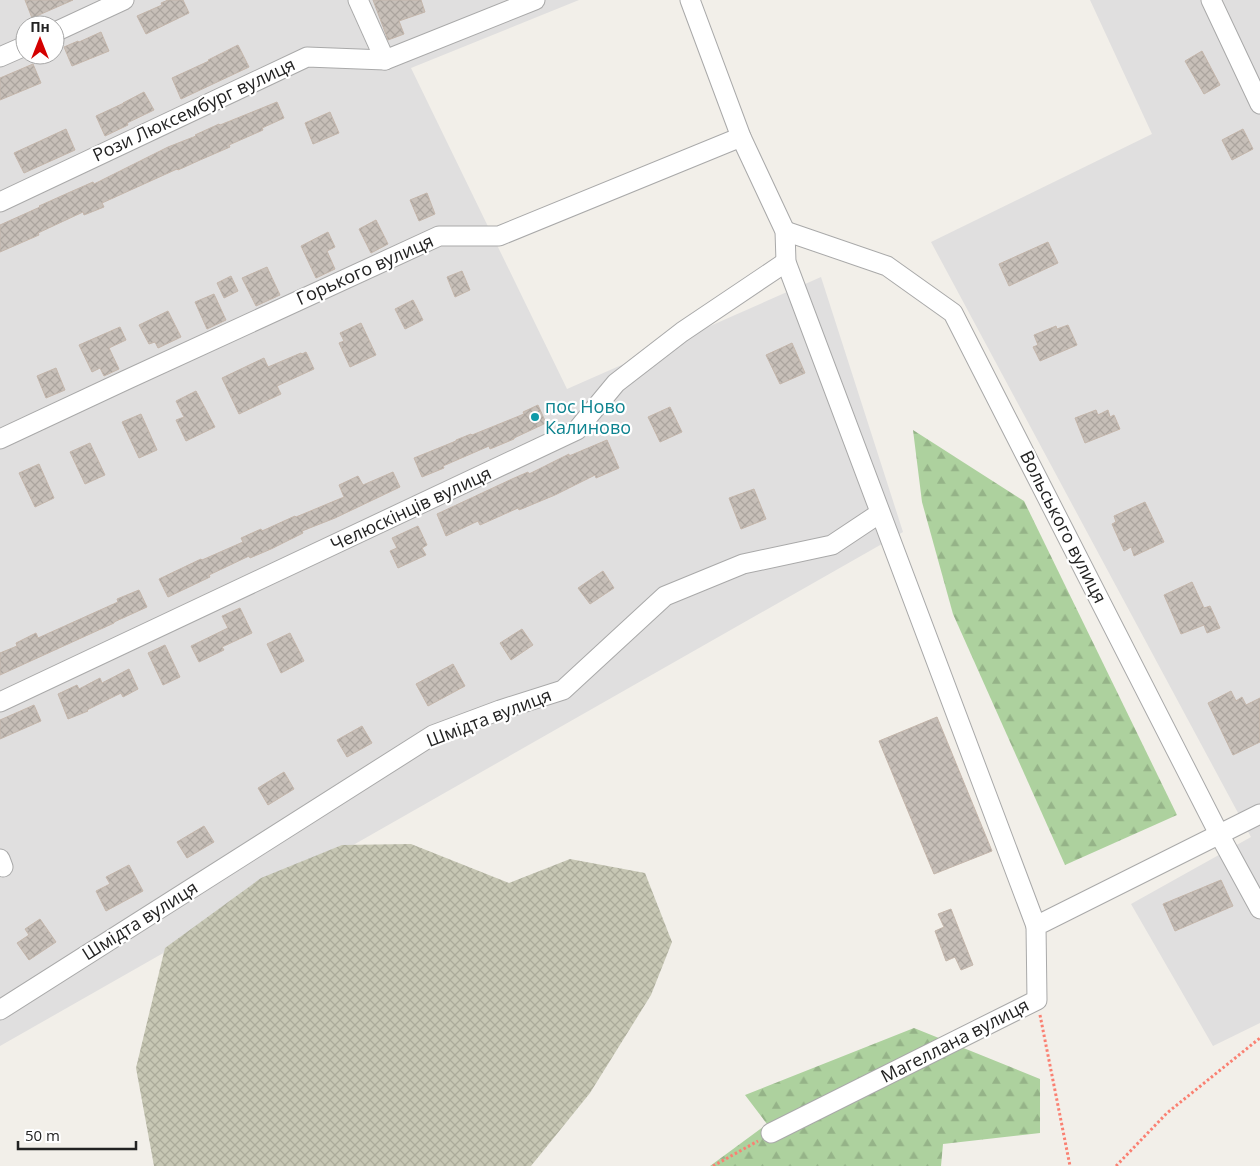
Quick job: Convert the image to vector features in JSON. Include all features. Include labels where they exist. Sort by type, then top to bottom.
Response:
[{"type":"street","points":[[65,27],[124,0]]},
{"type":"street","points":[[358,0],[386,60]]},
{"type":"street","name":"Рози Люксембург вулиця","points":[[0,202],[307,57],[386,60],[535,0]]},
{"type":"street","points":[[690,0],[741,137],[785,231]]},
{"type":"street","points":[[1211,0],[1260,104]]},
{"type":"street","points":[[0,57],[15,50]]},
{"type":"street","name":"Горького вулиця","points":[[0,439],[439,236],[499,236],[741,137]]},
{"type":"street","name":"Магеллана вулиця","points":[[771,1133],[1037,1000],[1036,926],[786,262],[785,231]]},
{"type":"street","name":"Вольського вулиця","points":[[785,231],[887,266],[953,313],[1219,834],[1260,909]]},
{"type":"street","name":"Челюскінців вулиця","points":[[0,702],[577,430],[616,384],[682,332],[786,262]]},
{"type":"street","name":"Шмідта вулиця","points":[[0,1010],[433,736],[500,710],[563,690],[665,596],[743,564],[832,544],[880,513]]},
{"type":"street","points":[[1036,926],[1260,814]]},
{"type":"path","points":[[1037,1000],[1070,1166]]},
{"type":"path","points":[[1116,1166],[1168,1113],[1260,1038]]},
{"type":"path","points":[[713,1166],[771,1133]]},
{"type":"shaded area","points":[[0,0],[579,0],[411,68],[567,389],[821,277],[903,532],[0,1046]]},
{"type":"shaded area","points":[[1090,0],[1260,0],[1260,1023],[1213,1046],[1131,904],[1251,837],[931,242],[1152,134]]},
{"type":"shaded area","points":[[411,844],[509,883],[570,859],[645,873],[672,942],[651,995],[590,1093],[531,1166],[154,1166],[136,1068],[165,948],[261,878],[342,845]]},
{"type":"green space","points":[[913,430],[1024,501],[1177,815],[1065,865],[953,614],[922,502]]},
{"type":"green space","points":[[914,1028],[1040,1079],[1040,1133],[943,1144],[941,1166],[710,1166],[767,1124],[745,1095]]},
{"type":"building","points":[[25,0],[73,0],[39,15],[31,15]]},
{"type":"building","points":[[168,0],[183,0],[189,13],[146,34],[137,16],[162,5],[161,3]]},
{"type":"building","points":[[373,0],[421,0],[425,12],[399,21],[404,34],[388,40]]},
{"type":"building","points":[[101,32],[109,51],[72,66],[65,47]]},
{"type":"building","points":[[238,45],[249,67],[181,99],[172,78]]},
{"type":"building","points":[[1202,51],[1220,85],[1204,94],[1185,61]]},
{"type":"building","points":[[33,65],[41,83],[0,100],[0,78]]},
{"type":"building","points":[[144,92],[154,110],[105,136],[96,116]]},
{"type":"building","points":[[277,102],[284,118],[262,128],[263,130],[229,145],[230,147],[102,203],[104,207],[84,215],[83,212],[38,233],[39,235],[0,252],[0,225],[93,182],[94,184],[219,124]]},
{"type":"building","points":[[330,112],[339,133],[313,144],[305,123]]},
{"type":"building","points":[[66,129],[75,150],[24,173],[14,153]]},
{"type":"building","points":[[1243,129],[1253,149],[1232,160],[1222,140]]},
{"type":"building","points":[[427,193],[435,214],[419,221],[410,200]]},
{"type":"building","points":[[376,220],[388,244],[371,253],[359,229]]},
{"type":"building","points":[[328,232],[335,247],[327,251],[335,269],[316,278],[301,246]]},
{"type":"building","points":[[1048,242],[1058,263],[1009,286],[999,264]]},
{"type":"building","points":[[267,267],[280,295],[256,306],[242,278]]},
{"type":"building","points":[[462,271],[470,290],[455,297],[447,277]]},
{"type":"building","points":[[231,276],[238,291],[224,298],[217,283]]},
{"type":"building","points":[[214,294],[226,320],[207,329],[195,302]]},
{"type":"building","points":[[413,300],[423,320],[405,329],[395,309]]},
{"type":"building","points":[[168,311],[181,337],[158,348],[155,342],[149,344],[139,325]]},
{"type":"building","points":[[361,323],[376,355],[350,367],[339,343],[344,341],[340,333]]},
{"type":"building","points":[[1068,325],[1077,345],[1040,361],[1033,347],[1038,345],[1034,335],[1056,326],[1057,329]]},
{"type":"building","points":[[120,327],[126,340],[109,348],[119,369],[104,376],[100,368],[92,372],[79,345]]},
{"type":"building","points":[[792,343],[805,373],[780,384],[766,355]]},
{"type":"building","points":[[306,352],[314,369],[277,386],[281,394],[239,414],[222,378],[264,358],[268,367]]},
{"type":"building","points":[[56,368],[65,390],[46,398],[37,376]]},
{"type":"building","points":[[196,391],[215,427],[186,441],[176,420],[184,417],[176,401]]},
{"type":"building","points":[[538,405],[546,423],[514,439],[490,449],[489,446],[422,477],[414,458],[524,414],[523,412]]},
{"type":"building","points":[[670,407],[682,432],[660,442],[648,417]]},
{"type":"building","points":[[1096,410],[1098,415],[1108,410],[1110,417],[1114,415],[1120,429],[1085,443],[1075,418]]},
{"type":"building","points":[[141,414],[157,450],[139,458],[122,422]]},
{"type":"building","points":[[607,440],[619,468],[596,478],[595,475],[519,510],[518,508],[480,525],[478,521],[446,536],[437,514],[528,472],[529,474],[569,454],[569,456]]},
{"type":"building","points":[[90,443],[105,475],[85,484],[70,452]]},
{"type":"building","points":[[39,464],[54,498],[35,507],[19,473]]},
{"type":"building","points":[[393,472],[400,487],[335,518],[302,531],[303,533],[271,549],[250,558],[249,556],[168,597],[159,579],[243,542],[241,538],[261,529],[262,531],[344,497],[339,485],[358,476],[363,485]]},
{"type":"building","points":[[754,489],[766,519],[741,529],[729,498]]},
{"type":"building","points":[[1145,502],[1164,542],[1134,556],[1131,547],[1124,551],[1112,524],[1116,522],[1114,516]]},
{"type":"building","points":[[418,526],[427,545],[422,548],[426,555],[398,568],[390,551],[397,548],[392,538]]},
{"type":"building","points":[[603,571],[614,588],[590,604],[578,588]]},
{"type":"building","points":[[1192,582],[1204,608],[1210,606],[1220,628],[1207,633],[1204,625],[1181,634],[1164,595]]},
{"type":"building","points":[[139,590],[147,607],[0,675],[0,653],[17,646],[16,643],[36,633],[38,638],[118,602],[117,599]]},
{"type":"building","points":[[240,608],[252,633],[222,647],[224,650],[199,662],[191,646],[228,628],[222,616]]},
{"type":"building","points":[[522,629],[533,645],[511,660],[500,643]]},
{"type":"building","points":[[290,633],[304,661],[281,673],[267,644]]},
{"type":"building","points":[[165,645],[180,677],[163,685],[148,653]]},
{"type":"building","points":[[453,664],[465,686],[428,706],[416,684]]},
{"type":"building","points":[[129,669],[138,689],[123,697],[121,693],[88,711],[68,719],[58,694],[77,685],[79,689],[100,678],[102,683]]},
{"type":"building","points":[[1231,691],[1236,701],[1242,697],[1246,705],[1260,698],[1260,742],[1233,755],[1208,703]]},
{"type":"building","points":[[34,705],[41,721],[0,739],[0,720]]},
{"type":"building","points":[[937,717],[992,851],[934,874],[879,741]]},
{"type":"building","points":[[362,726],[372,743],[347,757],[337,740]]},
{"type":"building","points":[[284,772],[294,789],[268,805],[258,788]]},
{"type":"building","points":[[204,826],[214,842],[187,858],[177,842]]},
{"type":"building","points":[[129,865],[143,891],[106,911],[96,891],[110,884],[106,877]]},
{"type":"building","points":[[1221,880],[1233,906],[1175,931],[1163,904]]},
{"type":"building","points":[[951,909],[973,965],[961,970],[955,957],[946,961],[935,931],[944,927],[938,914]]},
{"type":"building","points":[[40,919],[56,942],[29,960],[17,943],[29,935],[25,929]]},
{"type":"place","name":"пос Ново Калиново","points":[[535,417]]}]
